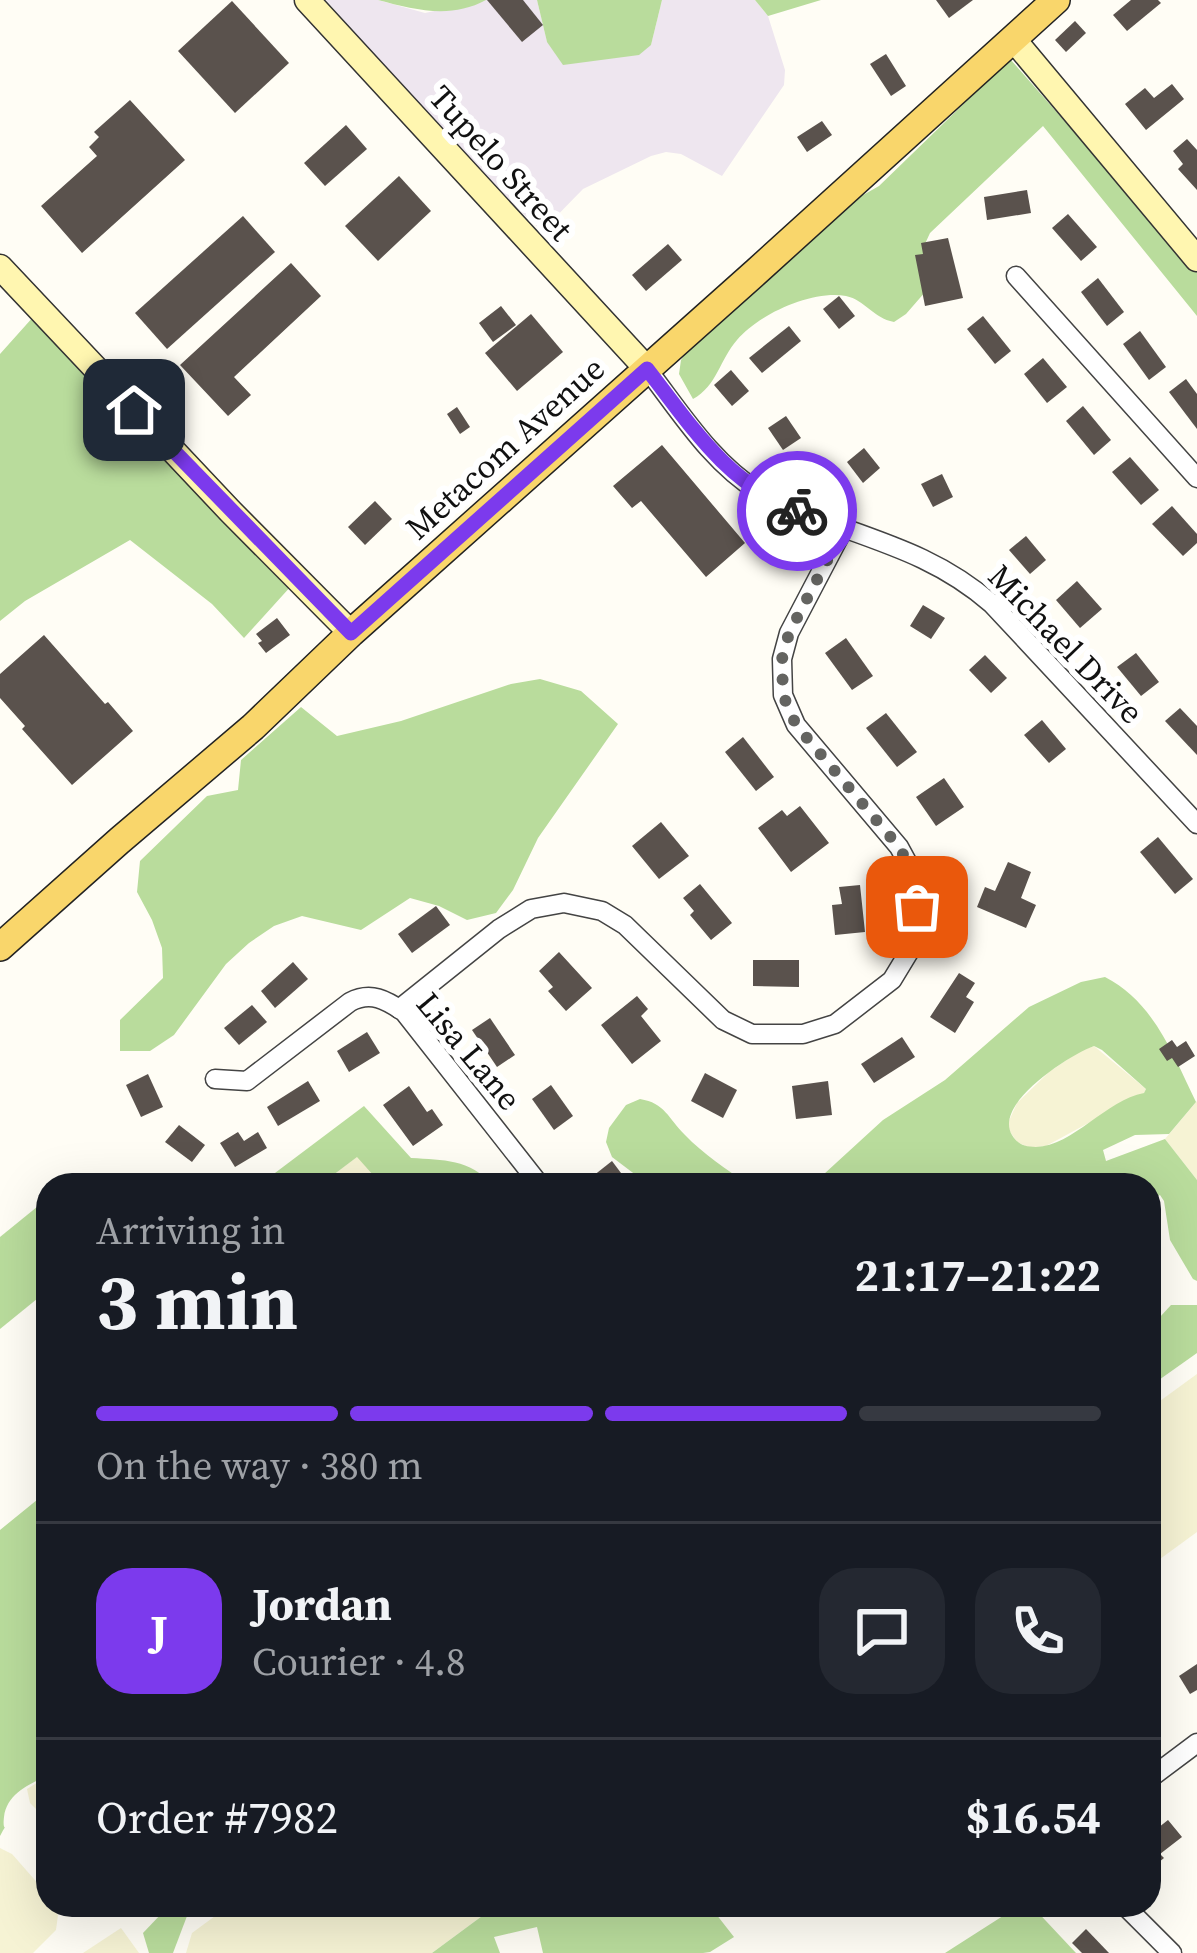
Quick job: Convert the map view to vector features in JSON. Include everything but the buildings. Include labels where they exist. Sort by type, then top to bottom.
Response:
[{"type":"main road","name":"Metacom Avenue","points":[[0,947],[253,727],[351,633],[1056,0]]},
{"type":"street","name":"Tupelo Street","points":[[308,0],[647,369]]},
{"type":"street","points":[[1014,40],[1197,259]]},
{"type":"street","points":[[0,267],[351,633]]},
{"type":"street","points":[[1016,276],[1197,478]]},
{"type":"street","name":"Michael Drive","points":[[647,369],[728,470],[772,500],[927,560],[974,588],[1197,824]]},
{"type":"street","points":[[399,1009],[499,929],[531,909],[564,903],[602,911],[625,925],[724,1020],[752,1034],[803,1034],[835,1024],[892,980],[913,947],[917,907],[912,871],[899,847],[796,725],[783,695],[782,659],[789,633],[844,528]]},
{"type":"street","name":"Lisa Lane","points":[[215,1079],[247,1082],[361,996],[384,999],[399,1009],[530,1173]]},
{"type":"street","points":[[1161,1770],[1197,1743]]},
{"type":"street","points":[[1136,1917],[1172,1953]]},
{"type":"shaded area","points":[[326,0],[378,0],[425,13],[486,0],[537,0],[547,42],[651,45],[662,0],[755,0],[768,16],[785,70],[784,85],[722,176],[681,154],[651,156],[583,189],[542,231],[483,177]]},
{"type":"shaded area","points":[[1094,1046],[1146,1089],[1144,1093],[1046,1146],[1030,1148],[1017,1142],[1008,1123],[1017,1103],[1049,1072]]},
{"type":"shaded area","points":[[1197,1101],[1197,1180],[1165,1139]]},
{"type":"shaded area","points":[[358,1156],[372,1173],[336,1173]]},
{"type":"shaded area","points":[[1197,1374],[1197,1532],[1161,1558],[1161,1400]]},
{"type":"shaded area","points":[[36,1783],[36,1809],[30,1803],[27,1789]]},
{"type":"shaded area","points":[[0,1848],[12,1854],[36,1881],[36,1917],[58,1917],[56,1930],[33,1953],[0,1953]]},
{"type":"shaded area","points":[[214,1917],[481,1917],[432,1953],[186,1953],[192,1933]]},
{"type":"shaded area","points":[[121,1928],[139,1953],[83,1953]]},
{"type":"green space","points":[[378,0],[486,0],[446,11]]},
{"type":"green space","points":[[537,0],[662,0],[651,45],[639,55],[563,65],[547,42]]},
{"type":"green space","points":[[755,0],[821,0],[768,16]]},
{"type":"green space","points":[[1010,59],[1197,272],[1197,316],[1043,126],[930,233],[924,246],[926,291],[906,314],[894,322],[859,301],[832,295],[787,306],[747,330],[731,347],[708,387],[693,399],[679,374],[681,360],[699,335],[828,215],[879,186]]},
{"type":"green space","points":[[34,316],[292,585],[244,638],[212,604],[130,540],[25,601],[0,621],[0,354]]},
{"type":"green space","points":[[540,679],[581,691],[618,724],[538,838],[496,913],[467,920],[410,898],[361,930],[302,916],[274,926],[226,964],[174,1035],[150,1051],[120,1051],[120,1020],[163,978],[162,948],[137,892],[140,861],[207,796],[238,790],[241,760],[301,707],[337,736]]},
{"type":"green space","points":[[1105,977],[1137,1000],[1160,1031],[1196,1102],[1169,1134],[1135,1135],[1103,1150],[1106,1161],[1165,1139],[1197,1180],[1197,1281],[1170,1240],[1161,1173],[825,1173],[883,1120],[945,1080],[1029,1007],[1081,982]],"holes":[[[1094,1046],[1146,1089],[1050,1145],[1028,1147],[1012,1135],[1009,1123],[1023,1096],[1068,1059]]]},
{"type":"green space","points":[[640,1099],[661,1108],[699,1149],[732,1173],[633,1173],[612,1157],[606,1142],[609,1128],[626,1105]]},
{"type":"green space","points":[[364,1106],[411,1158],[445,1161],[478,1173],[371,1173],[357,1157],[336,1173],[275,1173]]},
{"type":"green space","points":[[36,1208],[36,1300],[0,1329],[0,1237]]},
{"type":"green space","points":[[1171,1305],[1197,1305],[1197,1353],[1161,1378],[1161,1316]]},
{"type":"green space","points":[[36,1501],[36,1782],[9,1802],[0,1836],[0,1530]]},
{"type":"green space","points":[[158,1917],[187,1917],[173,1953],[149,1953],[143,1933]]},
{"type":"green space","points":[[481,1917],[718,1917],[734,1937],[703,1953],[543,1953],[537,1927],[494,1937],[500,1953],[432,1953]]},
{"type":"green space","points":[[1001,1917],[1042,1917],[1076,1953],[945,1953]]},
{"type":"way so far","points":[[797,511],[844,528],[789,633],[782,659],[783,695],[796,725],[899,847],[912,871],[917,907]]},
{"type":"route","points":[[134,410],[351,633],[647,369],[728,470],[797,511]]}]
